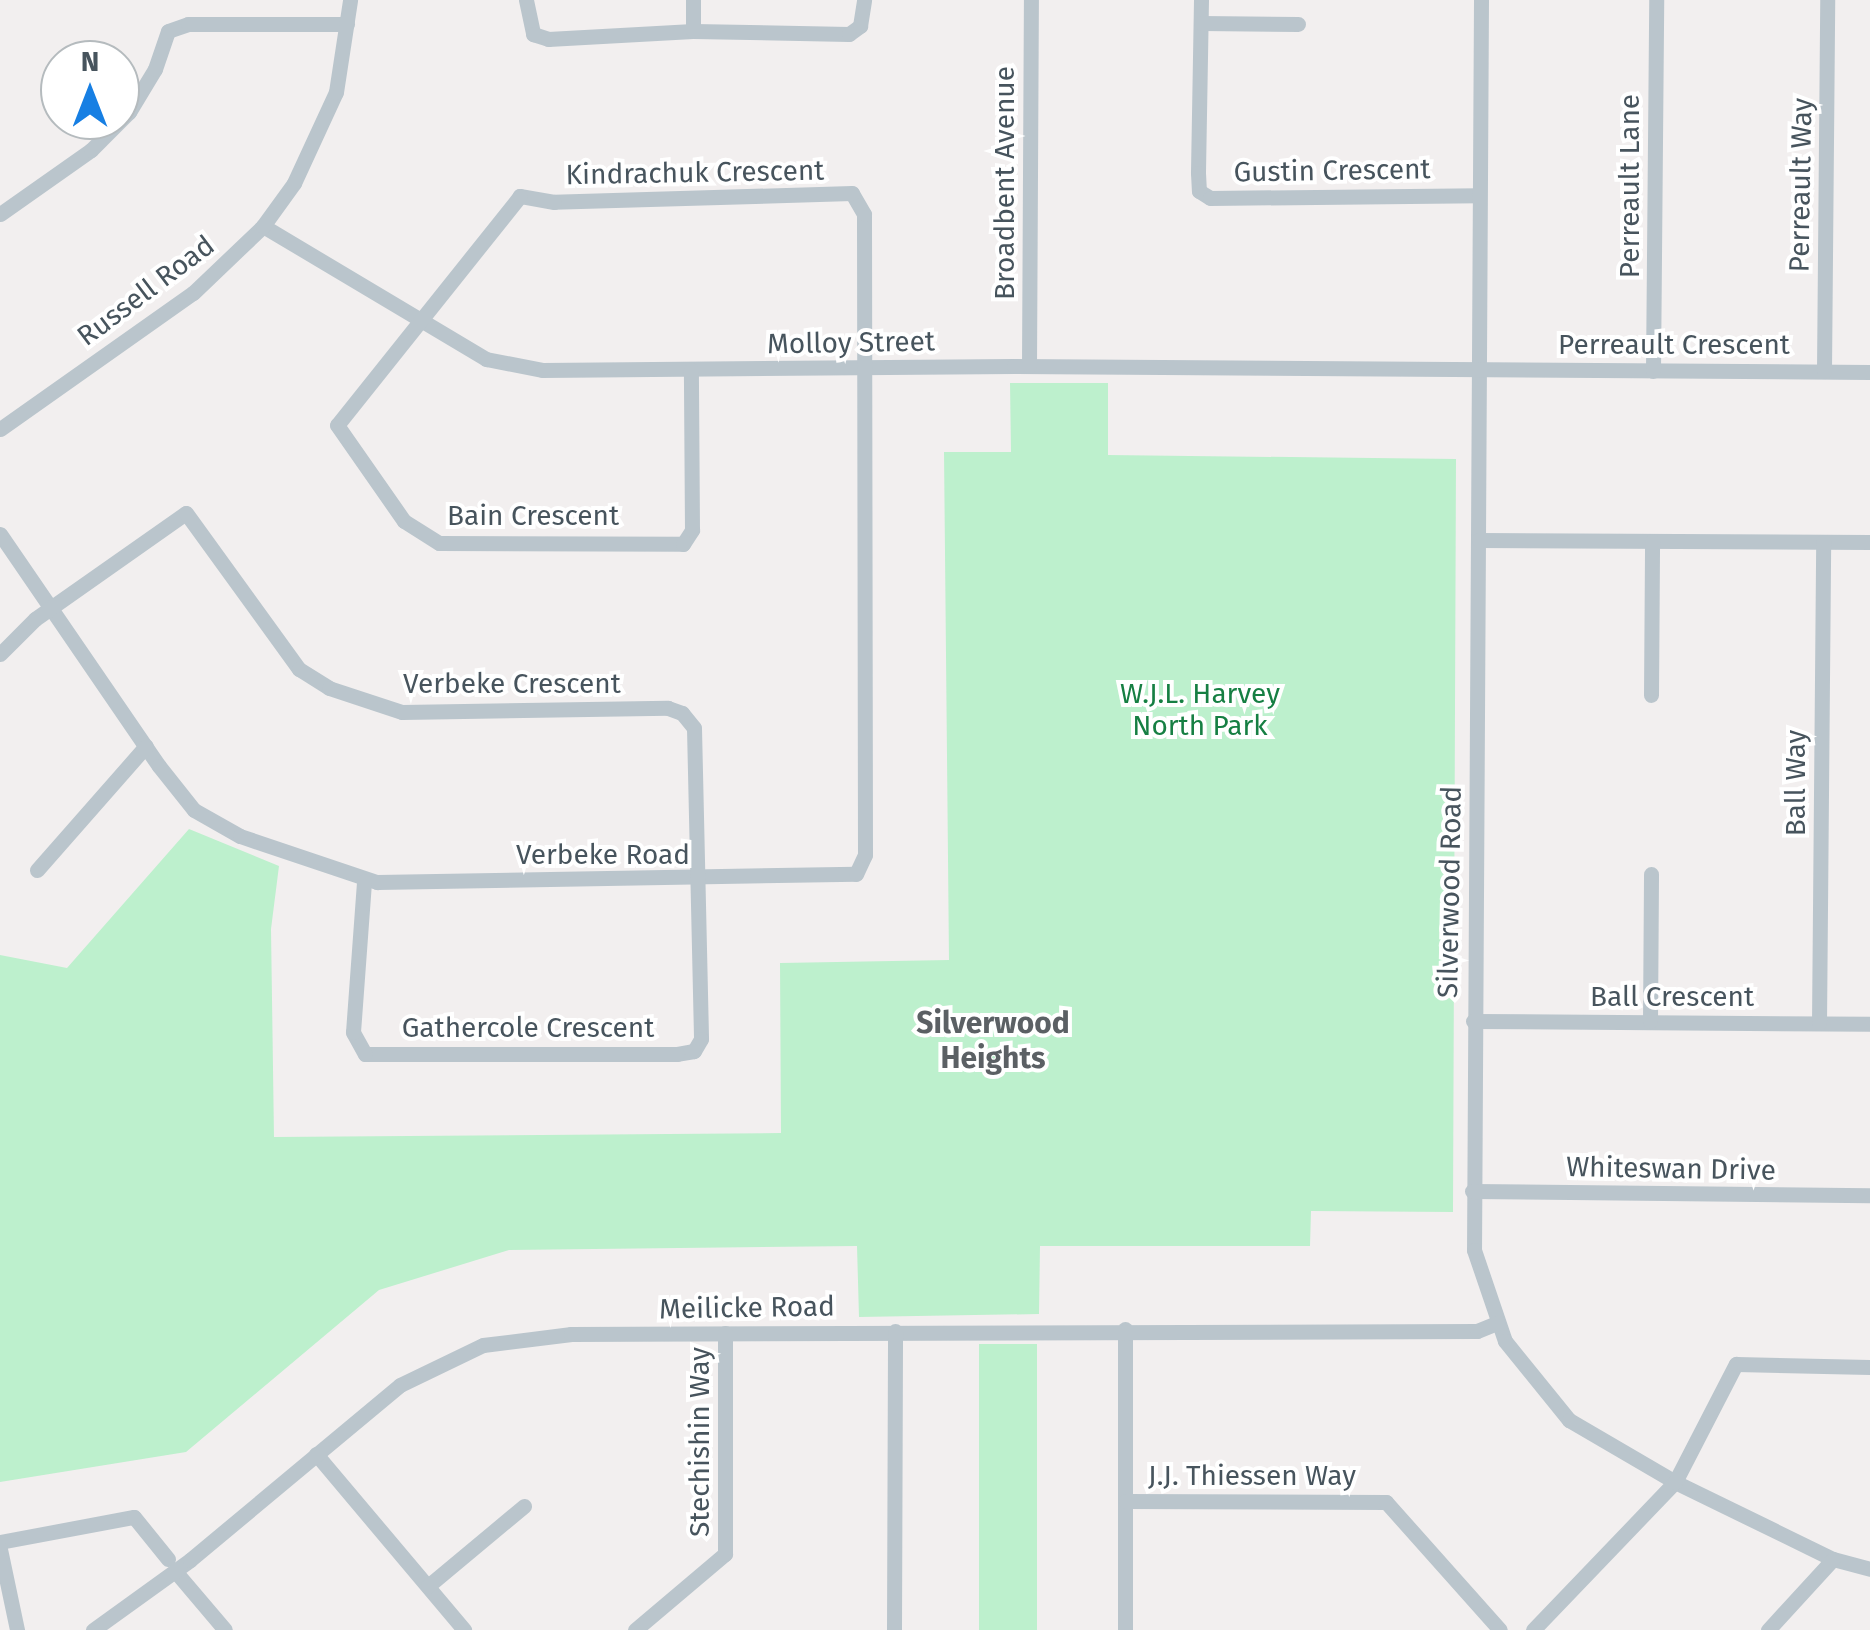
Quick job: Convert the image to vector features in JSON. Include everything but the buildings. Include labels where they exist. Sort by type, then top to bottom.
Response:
[{"type":"street","name":"Russell Road","points":[[0,429],[192,293],[263,226],[319,134],[336,92],[350,0]]},
{"type":"street","points":[[526,0],[533,34],[548,38],[693,31],[849,34],[860,26],[864,0]]},
{"type":"street","points":[[693,0],[693,31]]},
{"type":"street","name":"Broadbent Avenue","points":[[1030,366],[1031,0]]},
{"type":"street","name":"Gustin Crescent","points":[[1201,0],[1198,173],[1199,190],[1210,198],[1479,195]]},
{"type":"street","name":"Silverwood Road","points":[[1481,0],[1474,1250],[1496,1323],[1530,1378],[1569,1420],[1675,1482],[1833,1558],[1870,1569]]},
{"type":"street","name":"Perreault Lane","points":[[1653,372],[1656,0]]},
{"type":"street","name":"Perreault Way","points":[[1824,371],[1827,0]]},
{"type":"street","points":[[1201,23],[1298,24]]},
{"type":"street","points":[[0,214],[91,150],[130,112],[156,69],[168,31],[188,24],[347,24]]},
{"type":"street","name":"Kindrachuk Crescent","points":[[418,320],[520,196],[574,202],[852,194],[864,214],[860,368]]},
{"type":"street","name":"Molloy Street","points":[[263,226],[486,359],[512,366],[691,370],[1030,366],[1478,368]]},
{"type":"street","name":"Bain Crescent","points":[[418,320],[337,425],[404,521],[439,543],[683,544],[692,530],[691,370]]},
{"type":"street","name":"Verbeke Road","points":[[0,534],[146,746],[194,810],[218,826],[364,881],[843,878],[862,866],[860,368]]},
{"type":"street","name":"Perreault Crescent","points":[[1478,368],[1870,372]]},
{"type":"street","name":"Verbeke Crescent","points":[[50,608],[186,513],[299,669],[329,688],[402,712],[668,708],[682,714],[694,728],[696,879]]},
{"type":"street","points":[[1479,540],[1870,542]]},
{"type":"street","points":[[1651,695],[1652,541]]},
{"type":"street","name":"Ball Way","points":[[1820,1023],[1823,542]]},
{"type":"street","points":[[0,654],[50,608]]},
{"type":"street","points":[[37,870],[146,746]]},
{"type":"street","points":[[1650,874],[1650,1021]]},
{"type":"street","name":"Gathercole Crescent","points":[[364,881],[353,1032],[365,1054],[378,1056],[694,1052],[701,1039],[696,879]]},
{"type":"street","name":"Ball Crescent","points":[[1473,1021],[1870,1024]]},
{"type":"street","name":"Whiteswan Drive","points":[[1472,1190],[1870,1196]]},
{"type":"street","name":"Meilicke Road","points":[[94,1630],[400,1384],[483,1345],[528,1336],[1125,1329],[1461,1331],[1496,1323]]},
{"type":"street","points":[[1125,1329],[1125,1630]]},
{"type":"street","points":[[894,1630],[895,1331]]},
{"type":"street","name":"Stechishin Way","points":[[635,1630],[725,1554],[725,1333]]},
{"type":"street","points":[[1534,1630],[1675,1482],[1736,1364],[1870,1367]]},
{"type":"street","points":[[316,1454],[464,1630]]},
{"type":"street","name":"J.J. Thiessen Way","points":[[1126,1501],[1386,1502],[1500,1630]]},
{"type":"street","points":[[428,1586],[524,1506]]},
{"type":"street","points":[[16,1630],[0,1546],[134,1516],[225,1630]]},
{"type":"street","points":[[1768,1630],[1833,1558]]},
{"type":"green space","name":"W.J.L. Harvey North Park","points":[[1010,383],[1108,383],[1108,455],[1456,459],[1453,1212],[1311,1211],[1310,1246],[1040,1246],[1039,1314],[859,1317],[857,1246],[509,1250],[379,1290],[186,1452],[0,1482],[0,955],[67,968],[189,829],[279,866],[271,929],[274,1137],[781,1133],[780,963],[949,960],[944,452],[1011,452]]},
{"type":"green space","points":[[979,1344],[1037,1344],[1037,1630],[979,1630]]},
{"type":"district","name":"Silverwood Heights","points":[[993,1040]]}]
